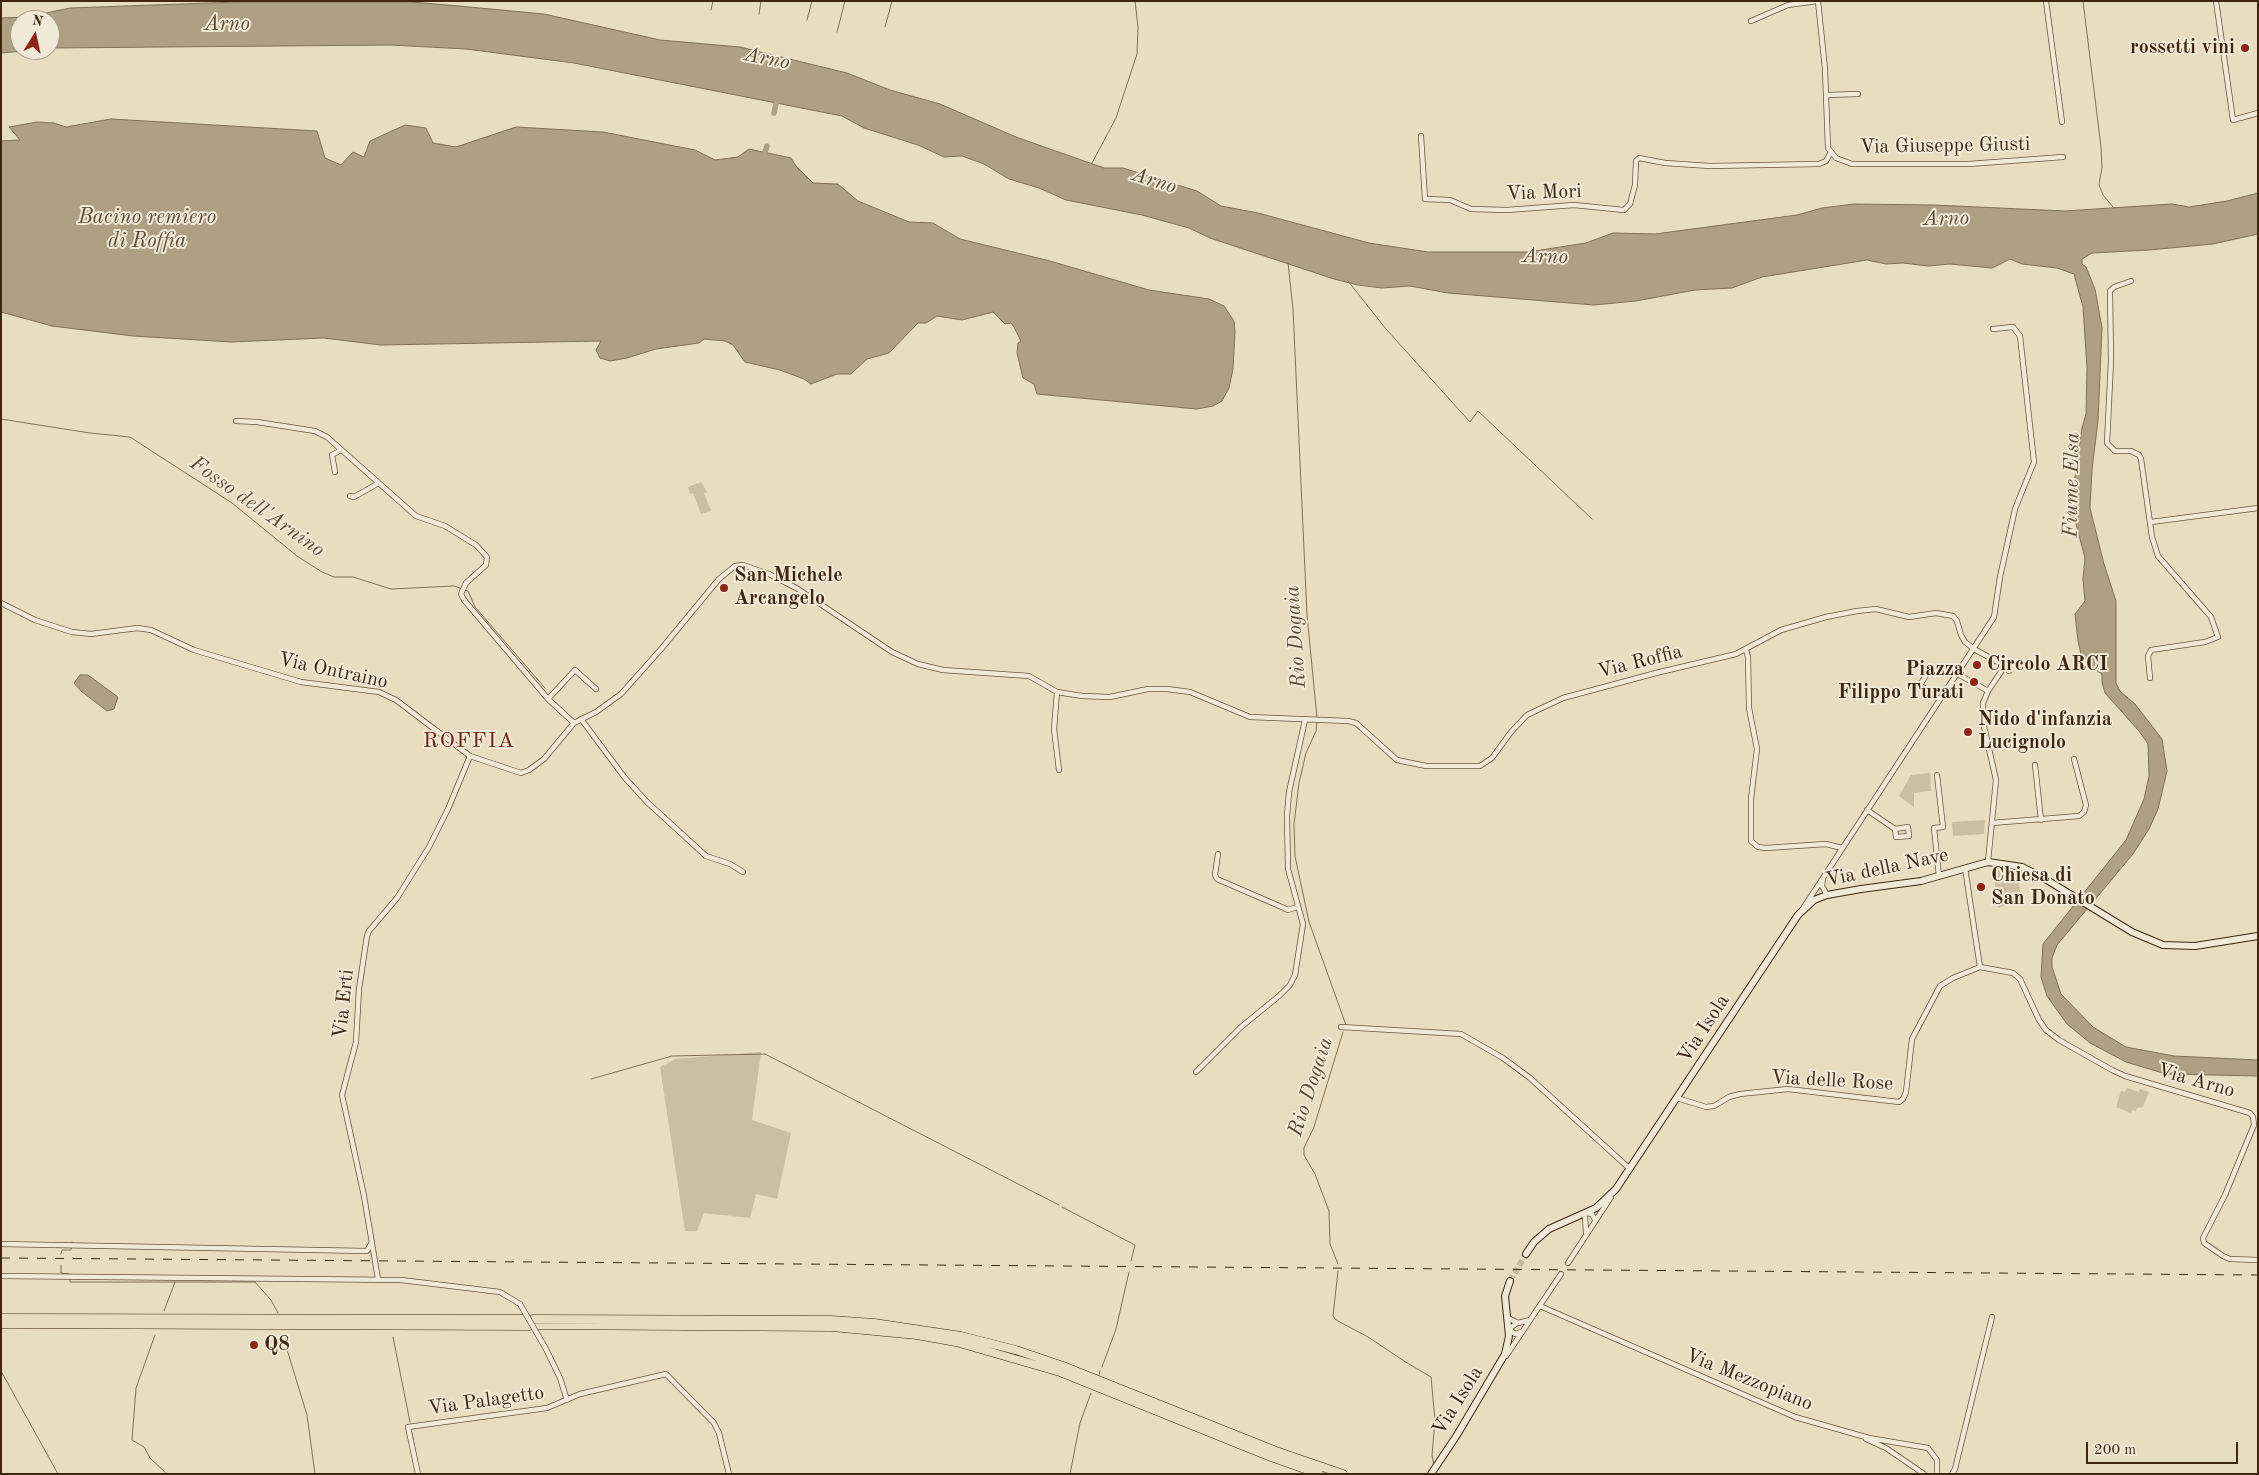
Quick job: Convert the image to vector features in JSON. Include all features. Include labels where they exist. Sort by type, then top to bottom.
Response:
[{"type":"highway","points":[[1,1318],[531,1322],[832,1327],[917,1335],[956,1342],[1010,1356],[1060,1372],[1271,1457],[1319,1474]]},
{"type":"highway","points":[[1,1324],[831,1320],[874,1323],[961,1336],[1016,1350],[1062,1366],[1276,1451],[1343,1474]]},
{"type":"street","points":[[1751,21],[1788,5],[1818,1],[1826,95],[1828,148],[1831,152]]},
{"type":"street","points":[[2046,1],[2062,122]]},
{"type":"street","points":[[2216,1],[2233,120],[2258,113]]},
{"type":"street","points":[[1826,95],[1858,94]]},
{"type":"street","name":"Via Mori","points":[[1421,136],[1425,199],[1450,200],[1471,209],[1507,210],[1574,204],[1624,210],[1630,204],[1635,185],[1636,161],[1639,158],[1665,163],[1710,166],[1819,164],[1826,161],[1831,152]]},
{"type":"street","name":"Via Giuseppe Giusti","points":[[1831,152],[1836,158],[1852,164],[1969,164],[2063,157]]},
{"type":"street","points":[[2131,282],[2114,287],[2110,291],[2111,361],[2107,443],[2115,451],[2132,451],[2139,455],[2152,537],[2158,556],[2211,617],[2218,637],[2205,642],[2151,650],[2148,656],[2150,678]]},
{"type":"street","name":"Via Isola","points":[[1568,1263],[1994,617],[2000,577],[2015,509],[2034,462],[2020,336],[2013,327],[1993,330]]},
{"type":"street","points":[[236,421],[257,422],[315,431],[327,437],[377,484],[416,516],[445,526],[484,552],[487,557],[486,564],[466,583],[461,594],[469,608],[490,628],[548,700],[574,723]]},
{"type":"street","points":[[335,472],[332,455],[341,450]]},
{"type":"street","points":[[350,496],[354,497],[377,484]]},
{"type":"street","points":[[2151,522],[2258,508]]},
{"type":"street","name":"Via Ontraino","points":[[1,603],[35,620],[72,632],[91,634],[116,629],[137,628],[151,630],[194,650],[301,682],[379,692],[396,700],[470,756],[521,773],[529,770],[557,746],[574,723],[596,712],[620,694],[662,648],[718,579],[735,566],[743,565],[769,574],[798,589],[892,652],[918,664],[943,670],[1029,676],[1057,692]]},
{"type":"street","name":"Via Roffia","points":[[1057,692],[1110,698],[1148,689],[1190,692],[1250,717],[1348,721],[1356,724],[1397,760],[1426,766],[1480,766],[1496,754],[1519,722],[1538,709],[1586,690],[1746,650],[1758,641],[1826,616],[1876,609],[1908,617],[1936,613],[1953,616],[1958,621],[1961,634],[1974,649]]},
{"type":"street","points":[[1974,649],[2004,666],[2009,671]]},
{"type":"street","points":[[1746,650],[1748,656],[1749,708],[1756,750],[1751,799],[1751,841],[1758,847],[1766,848],[1826,844],[1842,848]]},
{"type":"street","points":[[1988,862],[1995,774],[1983,721],[1983,703],[1988,691],[2004,666]]},
{"type":"street","points":[[1930,669],[1920,685],[1939,699]]},
{"type":"street","points":[[548,700],[574,670],[596,688]]},
{"type":"street","points":[[1956,672],[1988,691]]},
{"type":"street","points":[[1057,692],[1054,728],[1059,770]]},
{"type":"street","points":[[581,719],[624,778],[647,802],[706,856],[730,864],[743,872]]},
{"type":"street","points":[[1196,1072],[1241,1027],[1290,985],[1297,966],[1303,924],[1297,907],[1286,856],[1287,816],[1289,792],[1305,720]]},
{"type":"street","name":"Via Erti","points":[[378,1279],[342,1095],[356,1042],[359,988],[367,936],[369,931],[397,898],[429,846],[448,809],[470,756]]},
{"type":"street","points":[[1992,823],[2079,816],[2084,812],[2086,805],[2074,759]]},
{"type":"street","points":[[2035,766],[2041,820]]},
{"type":"street","points":[[1937,775],[1943,828],[1934,828],[1939,876]]},
{"type":"street","points":[[1867,810],[1895,829]]},
{"type":"street","points":[[1218,854],[1215,875],[1217,879],[1288,910],[1297,907]]},
{"type":"street","name":"Via della Nave","points":[[1798,915],[1808,904],[1824,896],[1921,881],[1988,862],[2022,867],[2075,896],[2132,932],[2163,945],[2195,946],[2258,936]]},
{"type":"street","points":[[1964,868],[1980,967]]},
{"type":"street","points":[[1823,878],[1824,896]]},
{"type":"street","points":[[1817,885],[1824,896]]},
{"type":"street","name":"Via delle Rose","points":[[1677,1098],[1706,1107],[1740,1094],[1788,1089],[1899,1102],[1903,1099],[1906,1092],[1912,1039],[1940,986],[1953,978],[1980,967]]},
{"type":"street","name":"Via Arno","points":[[1980,967],[2013,973],[2020,979],[2039,1020],[2046,1030],[2059,1040],[2112,1070],[2250,1114],[2254,1125],[2225,1195],[2203,1238],[2204,1243],[2223,1256],[2258,1260]]},
{"type":"street","points":[[1341,1027],[1461,1034],[1503,1058],[1530,1078],[1630,1170]]},
{"type":"street","name":"Via Isola","points":[[1526,1254],[1541,1235],[1549,1229],[1596,1208],[1616,1189]]},
{"type":"street","points":[[1569,1220],[1593,1224],[1595,1216],[1587,1213]]},
{"type":"street","name":"Via Isola","points":[[1586,1235],[1584,1218],[1587,1213]]},
{"type":"street","points":[[1,1244],[366,1251],[372,1242]]},
{"type":"street","name":"Via Isola","points":[[1431,1474],[1499,1366],[1561,1274]]},
{"type":"street","name":"Via Palagetto","points":[[1,1276],[378,1279],[494,1290],[507,1295],[520,1304],[546,1349],[560,1378],[567,1400]]},
{"type":"street","name":"Via Isola","points":[[1499,1366],[1508,1343],[1509,1329],[1505,1296],[1510,1281]]},
{"type":"street","name":"Via Mezzopiano","points":[[1540,1306],[1795,1418],[1856,1434],[1928,1448],[1937,1460],[1937,1474]]},
{"type":"street","points":[[1506,1313],[1511,1321],[1520,1323],[1525,1325],[1524,1330],[1515,1334],[1509,1329],[1512,1325],[1520,1323],[1531,1319]]},
{"type":"street","points":[[1952,1474],[1956,1469],[1992,1317]]},
{"type":"street","name":"Via Palagetto","points":[[418,1474],[408,1427],[547,1408],[600,1388],[666,1374],[714,1423],[719,1434],[729,1474]]},
{"type":"street","points":[[1856,1434],[1886,1448],[1924,1474]]},
{"type":"shaded area","points":[[701,482],[707,492],[704,493],[711,511],[701,514],[693,493],[690,494],[688,487]]},
{"type":"shaded area","points":[[1930,773],[1931,791],[1914,793],[1914,807],[1899,796],[1911,775]]},
{"type":"shaded area","points":[[1985,820],[1984,834],[1953,836],[1952,822]]},
{"type":"shaded area","points":[[1993,869],[2018,872],[2021,900],[1998,908]]},
{"type":"shaded area","points":[[761,1052],[752,1120],[791,1133],[777,1199],[756,1194],[750,1218],[704,1213],[697,1231],[685,1231],[660,1067],[675,1059]]},
{"type":"shaded area","points":[[2127,1088],[2139,1092],[2140,1089],[2149,1092],[2143,1107],[2137,1108],[2136,1111],[2132,1110],[2131,1113],[2116,1107],[2121,1091],[2125,1092]]},
{"type":"water","name":"Arno","points":[[237,2],[411,2],[544,14],[660,40],[740,47],[847,73],[890,90],[940,104],[1016,137],[1104,168],[1123,168],[1197,191],[1221,206],[1258,213],[1369,243],[1428,252],[1528,252],[1586,243],[1613,233],[1655,234],[1797,215],[1822,208],[1854,204],[1934,205],[2065,211],[2172,204],[2189,207],[2227,201],[2258,193],[2258,234],[2213,244],[2092,253],[2082,259],[2082,264],[2086,267],[2095,289],[2102,328],[2098,421],[2092,469],[2090,508],[2104,564],[2116,601],[2116,683],[2120,691],[2135,704],[2162,739],[2167,771],[2158,809],[2149,829],[2133,854],[2057,945],[2052,958],[2052,967],[2061,994],[2093,1027],[2126,1047],[2174,1056],[2258,1060],[2258,1076],[2166,1074],[2126,1062],[2090,1043],[2067,1024],[2047,996],[2041,977],[2043,944],[2126,840],[2144,799],[2149,776],[2148,744],[2105,693],[2102,674],[2082,658],[2078,641],[2075,614],[2085,601],[2083,579],[2085,558],[2071,505],[2082,428],[2086,414],[2087,368],[2083,307],[2074,274],[2057,268],[2022,264],[2010,259],[1992,268],[1950,264],[1928,266],[1903,263],[1886,264],[1867,260],[1762,277],[1732,288],[1695,290],[1636,301],[1594,305],[1448,293],[1410,286],[1382,288],[1358,285],[1334,279],[1210,238],[1189,228],[1142,215],[1066,200],[1039,188],[1009,179],[984,164],[962,156],[944,157],[918,145],[864,128],[842,116],[574,63],[466,49],[391,45],[60,48],[60,10],[70,8]]},
{"type":"water","points":[[1,18],[10,18],[10,52],[1,53]]},
{"type":"water","name":"Bacino remiero di Roffia","points":[[111,119],[317,131],[325,158],[341,165],[353,152],[364,157],[370,141],[405,125],[426,128],[433,143],[456,147],[516,127],[603,132],[695,150],[715,160],[738,157],[749,149],[791,158],[796,166],[813,183],[838,184],[858,201],[909,222],[933,223],[960,239],[1050,261],[1149,290],[1209,299],[1224,306],[1234,321],[1235,331],[1233,369],[1229,388],[1222,401],[1213,406],[1197,409],[1037,394],[1034,384],[1023,378],[1017,353],[1018,343],[1021,341],[1014,327],[1011,323],[1005,324],[993,312],[962,320],[937,316],[926,323],[918,323],[889,353],[867,359],[851,374],[837,374],[811,384],[804,379],[780,370],[745,362],[733,345],[725,341],[704,339],[699,343],[656,349],[610,361],[600,358],[596,350],[601,341],[381,345],[324,338],[231,342],[133,336],[52,326],[1,312],[1,141],[20,140],[9,127],[37,122],[54,123],[66,127]]},
{"type":"water","points":[[80,675],[88,675],[118,697],[114,709],[107,711],[81,691],[74,683]]},
{"type":"waterway","points":[[711,10],[713,1]]},
{"type":"waterway","points":[[759,14],[761,1]]},
{"type":"waterway","points":[[807,20],[812,1]]},
{"type":"waterway","points":[[837,32],[845,1]]},
{"type":"waterway","points":[[885,27],[892,1]]},
{"type":"waterway","points":[[1092,163],[1116,118],[1137,54],[1138,27],[1135,1]]},
{"type":"waterway","points":[[2083,1],[2101,147],[2102,167],[2099,185],[2103,195],[2113,207]]},
{"type":"waterway","points":[[774,113],[776,104]]},
{"type":"waterway","points":[[765,152],[767,146]]},
{"type":"waterway","name":"Rio Dogaia","points":[[1288,263],[1293,309],[1307,615],[1317,718]]},
{"type":"waterway","points":[[1348,281],[1386,329],[1470,422],[1478,411],[1592,519]]},
{"type":"waterway","name":"Fosso dell'Arnino","points":[[1,419],[90,433],[130,437],[232,503],[297,556],[322,572],[334,577],[353,577],[391,589],[454,586],[460,588]]},
{"type":"waterway","name":"Fosso dell'Arnino","points":[[464,590],[468,591],[475,607],[545,688]]},
{"type":"waterway","name":"Rio Dogaia","points":[[1317,722],[1316,731],[1306,753],[1299,783],[1294,824],[1295,856],[1309,922],[1346,1025]]},
{"type":"waterway","name":"Rio Dogaia","points":[[1338,1264],[1330,1244],[1329,1211],[1315,1174],[1304,1155],[1304,1148],[1314,1127],[1343,1032]]},
{"type":"waterway","points":[[591,1079],[672,1056],[765,1054],[1059,1205]]},
{"type":"waterway","points":[[1062,1207],[1135,1245],[1131,1261]]},
{"type":"waterway","points":[[61,1254],[62,1250],[71,1250],[72,1242]]},
{"type":"waterway","points":[[61,1265],[61,1273],[69,1275]]},
{"type":"waterway","name":"Rio Dogaia","points":[[1338,1271],[1333,1316],[1336,1320],[1368,1337],[1431,1377],[1435,1420],[1432,1455],[1434,1466]]},
{"type":"waterway","points":[[1102,1367],[1116,1329],[1129,1272]]},
{"type":"waterway","points":[[70,1279],[70,1282],[255,1282],[271,1300],[278,1313]]},
{"type":"waterway","points":[[164,1311],[175,1282]]},
{"type":"waterway","points":[[155,1335],[136,1388],[132,1440],[144,1447],[150,1458],[167,1474]]},
{"type":"waterway","points":[[393,1337],[410,1422]]},
{"type":"waterway","points":[[285,1343],[307,1415],[315,1474]]},
{"type":"waterway","points":[[1,1371],[58,1474]]},
{"type":"waterway","points":[[1099,1375],[1100,1371]]},
{"type":"waterway","points":[[1070,1474],[1080,1423],[1091,1393]]},
{"type":"waterway","points":[[412,1433],[417,1461]]},
{"type":"tunnel","points":[[1510,1281],[1526,1254]]},
{"type":"railway","points":[[1,1258],[2258,1275]]},
{"type":"place","name":"rossetti vini","points":[[2245,48]]},
{"type":"place","name":"San Michele Arcangelo","points":[[724,588]]},
{"type":"place","name":"Circolo ARCI","points":[[1977,665]]},
{"type":"place","name":"Piazza Filippo Turati","points":[[1974,682]]},
{"type":"place","name":"Nido d'infanzia Lucignolo","points":[[1968,732]]},
{"type":"place","name":"Chiesa di San Donato","points":[[1981,887]]},
{"type":"place","name":"Q8","points":[[254,1345]]},
{"type":"district","name":"ROFFIA","points":[[469,741]]},
{"type":"water label","name":"Fiume Elsa","points":[[2072,485]]}]
